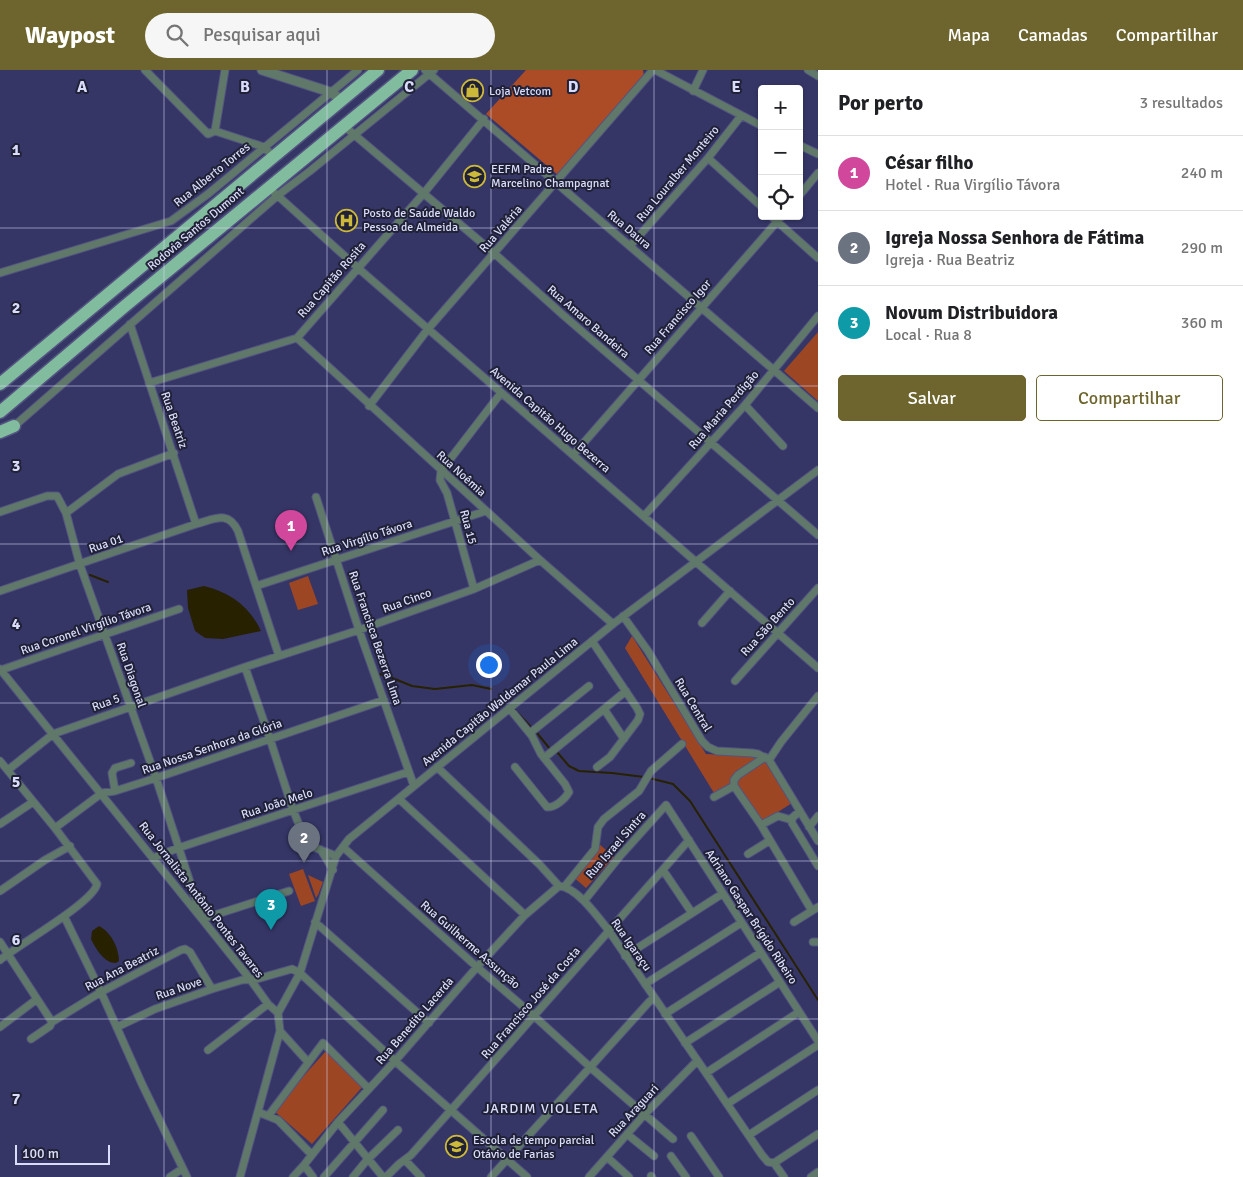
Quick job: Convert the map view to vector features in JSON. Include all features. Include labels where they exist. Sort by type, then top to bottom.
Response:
[{"type":"highway","name":"Rodovia Santos Dumont","points":[[0,384],[185,231],[269,151],[342,99],[378,70]]},
{"type":"highway","name":"Rodovia Santos Dumont","points":[[0,412],[272,192],[344,126],[412,70]]},
{"type":"highway","points":[[0,432],[14,426]]},
{"type":"street","points":[[146,70],[208,134],[215,130],[226,70]]},
{"type":"street","points":[[262,70],[330,92],[342,99]]},
{"type":"street","name":"Rua Alberto Torres","points":[[0,273],[171,221],[269,151],[330,92],[358,70]]},
{"type":"street","points":[[654,70],[758,124]]},
{"type":"street","name":"Rua Valéria","points":[[369,406],[428,330],[654,70]]},
{"type":"street","points":[[693,91],[703,70]]},
{"type":"street","points":[[808,70],[818,76]]},
{"type":"street","points":[[0,438],[130,324],[272,192],[310,171],[430,71]]},
{"type":"street","name":"Rua Daura","points":[[430,71],[555,183],[818,408]]},
{"type":"street","name":"Rua Louralber Monteiro","points":[[630,246],[708,158],[741,116]]},
{"type":"street","name":"Rua Capitão Rosita","points":[[296,338],[424,193],[484,119]]},
{"type":"street","name":"Rua Amaro Bandeira","points":[[344,126],[424,193],[638,381],[818,535]]},
{"type":"street","points":[[215,130],[269,151]]},
{"type":"street","points":[[803,146],[818,154]]},
{"type":"street","points":[[708,158],[758,203]]},
{"type":"street","points":[[803,191],[818,173]]},
{"type":"street","name":"Avenida Capitão Hugo Bezerra","points":[[272,192],[428,330],[818,668]]},
{"type":"street","name":"Rua Francisco Igor","points":[[573,455],[775,220]]},
{"type":"street","points":[[779,220],[818,258]]},
{"type":"street","name":"Rua Maria Perdigão","points":[[644,516],[745,405],[818,316]]},
{"type":"street","name":"Rua Beatriz","points":[[130,324],[196,524]]},
{"type":"street","points":[[149,383],[296,338]]},
{"type":"street","name":"Rua Noêmia","points":[[296,338],[441,471],[613,624]]},
{"type":"street","points":[[441,471],[501,393]]},
{"type":"street","points":[[745,405],[783,446]]},
{"type":"street","points":[[66,514],[118,474],[174,453]]},
{"type":"street","name":"Avenida Capitão Waldemar Paula Lima","points":[[278,1013],[300,973],[336,856],[349,839],[623,616],[818,470]]},
{"type":"street","name":"Rua 15","points":[[441,471],[440,480],[447,493],[474,590]]},
{"type":"street","name":"Rua Diagonal","points":[[0,512],[54,495],[60,498],[80,565],[156,778],[202,919]]},
{"type":"street","name":"Rua Francisca Bezerra Lima","points":[[316,497],[359,630],[414,786]]},
{"type":"street","name":"Rua Virgílio Távora","points":[[256,586],[486,511]]},
{"type":"street","name":"Rua 01","points":[[0,591],[196,524],[220,518],[229,519],[235,525],[244,545],[256,586]]},
{"type":"street","name":"Rua Cinco","points":[[279,656],[474,590],[540,560]]},
{"type":"street","points":[[256,586],[279,656]]},
{"type":"street","name":"Rua São Bento","points":[[735,681],[818,588]]},
{"type":"street","points":[[702,623],[730,591]]},
{"type":"street","name":"Rua Coronel Virgílio Távora","points":[[0,670],[179,609]]},
{"type":"street","name":"Rua Central","points":[[623,616],[648,651],[698,735],[708,747],[717,751],[752,752],[767,758]]},
{"type":"street","points":[[592,641],[640,714],[638,720],[610,757],[596,767]]},
{"type":"street","name":"Rua 5","points":[[8,770],[53,734],[279,656]]},
{"type":"street","points":[[245,667],[293,810],[308,844],[336,856]]},
{"type":"street","name":"Rua Jornalista Antônio Pontes Tavares","points":[[0,670],[102,793],[250,978],[268,1004],[278,1013]]},
{"type":"street","points":[[530,733],[589,686]]},
{"type":"street","points":[[544,758],[626,691]]},
{"type":"street","points":[[794,922],[815,909],[734,786],[734,780],[738,775],[767,758],[818,696]]},
{"type":"street","name":"Rua Nossa Senhora da Glória","points":[[55,828],[102,793],[115,791],[156,778],[384,700]]},
{"type":"street","points":[[509,708],[530,733],[544,758],[569,790],[566,796],[549,808],[545,806],[515,767]]},
{"type":"street","points":[[604,709],[624,738]]},
{"type":"street","name":"Rua Benedito Lacerda","points":[[293,1177],[338,1122],[395,1062],[477,967],[525,915],[562,886],[595,849],[598,827],[611,813],[639,791],[669,755],[682,744]]},
{"type":"street","points":[[767,758],[818,841]]},
{"type":"street","points":[[0,761],[70,846],[96,882],[97,887],[64,916],[0,960]]},
{"type":"street","points":[[115,791],[112,773],[115,768],[131,762]]},
{"type":"street","name":"Rua Igaraçu","points":[[438,767],[562,886],[584,901],[609,931],[766,1160],[774,1163],[784,1177]]},
{"type":"street","name":"Rua João Melo","points":[[153,858],[408,772]]},
{"type":"street","points":[[714,797],[734,786]]},
{"type":"street","points":[[399,799],[525,915]]},
{"type":"street","points":[[0,824],[33,802]]},
{"type":"street","name":"Adriano Gaspar Brígido Ribeiro","points":[[666,805],[818,1043]]},
{"type":"street","name":"Rua Israel Sintra","points":[[584,901],[620,856],[666,805]]},
{"type":"street","points":[[792,820],[800,811]]},
{"type":"street","points":[[761,825],[778,816],[792,820]]},
{"type":"street","points":[[809,827],[818,816]]},
{"type":"street","points":[[792,820],[818,866]]},
{"type":"street","name":"Rua Francisco José da Costa","points":[[384,1177],[405,1160],[451,1110],[689,840]]},
{"type":"street","points":[[748,854],[769,840]]},
{"type":"street","points":[[0,891],[45,860],[70,846]]},
{"type":"street","name":"Rua Guilherme Assunção","points":[[343,847],[673,1139]]},
{"type":"street","points":[[321,850],[333,870]]},
{"type":"street","points":[[663,870],[692,913]]},
{"type":"street","points":[[202,919],[289,891]]},
{"type":"street","points":[[625,956],[722,894]]},
{"type":"street","points":[[64,916],[187,1177]]},
{"type":"street","points":[[315,922],[429,1023]]},
{"type":"street","points":[[645,984],[741,923]]},
{"type":"street","points":[[0,942],[52,1022]]},
{"type":"street","name":"Rua Ana Beatriz","points":[[31,1039],[50,1026],[52,1022],[101,992],[185,949],[190,952],[212,989]]},
{"type":"street","points":[[665,1014],[760,953]]},
{"type":"street","name":"Rua Nove","points":[[117,1027],[155,1009],[212,989],[292,969],[300,973]]},
{"type":"street","points":[[300,973],[395,1062],[527,1177]]},
{"type":"street","points":[[685,1043],[780,982]]},
{"type":"street","points":[[0,1028],[37,998]]},
{"type":"street","points":[[491,1177],[654,998]]},
{"type":"street","points":[[208,1050],[268,1004]]},
{"type":"street","points":[[706,1073],[799,1012]]},
{"type":"street","points":[[240,1177],[280,1031],[278,1013]]},
{"type":"street","points":[[280,1031],[308,1062]]},
{"type":"street","points":[[269,1115],[324,1043],[369,1089]]},
{"type":"street","points":[[727,1104],[818,1043]]},
{"type":"street","name":"Rua Araguari","points":[[589,1177],[644,1115],[697,1061]]},
{"type":"street","points":[[749,1135],[818,1090]]},
{"type":"street","points":[[324,1177],[383,1110]]},
{"type":"street","points":[[258,1112],[278,1120],[312,1155]]},
{"type":"street","points":[[338,1122],[367,1160],[384,1177]]},
{"type":"street","points":[[353,1177],[367,1160],[398,1130]]},
{"type":"street","points":[[627,1134],[654,1156]]},
{"type":"street","points":[[774,1163],[818,1134]]},
{"type":"street","points":[[691,1136],[719,1177]]},
{"type":"street","points":[[671,1156],[686,1177]]},
{"type":"street","points":[[607,1157],[630,1177]]},
{"type":"street","points":[[405,1160],[421,1177]]},
{"type":"street","points":[[304,1165],[313,1177]]},
{"type":"street","points":[[170,1177],[182,1168]]},
{"type":"street","points":[[812,1177],[818,1172]]},
{"type":"shaded area","points":[[526,70],[643,70],[644,77],[558,175],[486,114]]},
{"type":"shaded area","points":[[818,332],[818,401],[784,371]]},
{"type":"shaded area","points":[[308,576],[318,604],[298,610],[289,583]]},
{"type":"shaded area","points":[[204,586],[222,592],[238,602],[251,615],[261,631],[223,639],[205,638],[195,631],[188,608],[187,590]]},
{"type":"shaded area","points":[[632,636],[706,754],[757,757],[766,763],[792,803],[761,823],[736,783],[714,793],[625,648]]},
{"type":"shaded area","points":[[598,843],[614,857],[586,888],[571,875]]},
{"type":"shaded area","points":[[303,869],[315,901],[301,906],[289,874]]},
{"type":"shaded area","points":[[308,875],[323,882],[316,898]]},
{"type":"shaded area","points":[[99,926],[111,936],[116,946],[119,961],[116,963],[104,958],[91,939],[92,931]]},
{"type":"shaded area","points":[[326,1051],[364,1085],[312,1144],[273,1110]]},
{"type":"waterway","points":[[90,575],[108,582]]},
{"type":"waterway","points":[[378,674],[412,686],[435,689],[472,685],[491,689]]},
{"type":"waterway","points":[[515,710],[532,728]]},
{"type":"waterway","points":[[537,733],[550,749]]},
{"type":"waterway","points":[[557,752],[569,766],[579,771],[644,777]]},
{"type":"waterway","points":[[649,778],[673,784],[690,801],[818,1000]]},
{"type":"place","name":"Loja Vetcom","points":[[473,91]]},
{"type":"place","name":"EEFM Padre Marcelino Champagnat","points":[[475,176]]},
{"type":"place","name":"Posto de Saúde Waldo Pessoa de Almeida","points":[[347,220]]},
{"type":"place","name":"César filho","points":[[291,551]]},
{"type":"place","name":"Igreja Nossa Senhora de Fátima","points":[[304,863]]},
{"type":"place","name":"Novum Distribuidora","points":[[271,930]]},
{"type":"place","name":"Escola de tempo parcial Otávio de Farias","points":[[457,1147]]},
{"type":"district","name":"JARDIM VIOLETA","points":[[541,1108]]}]
